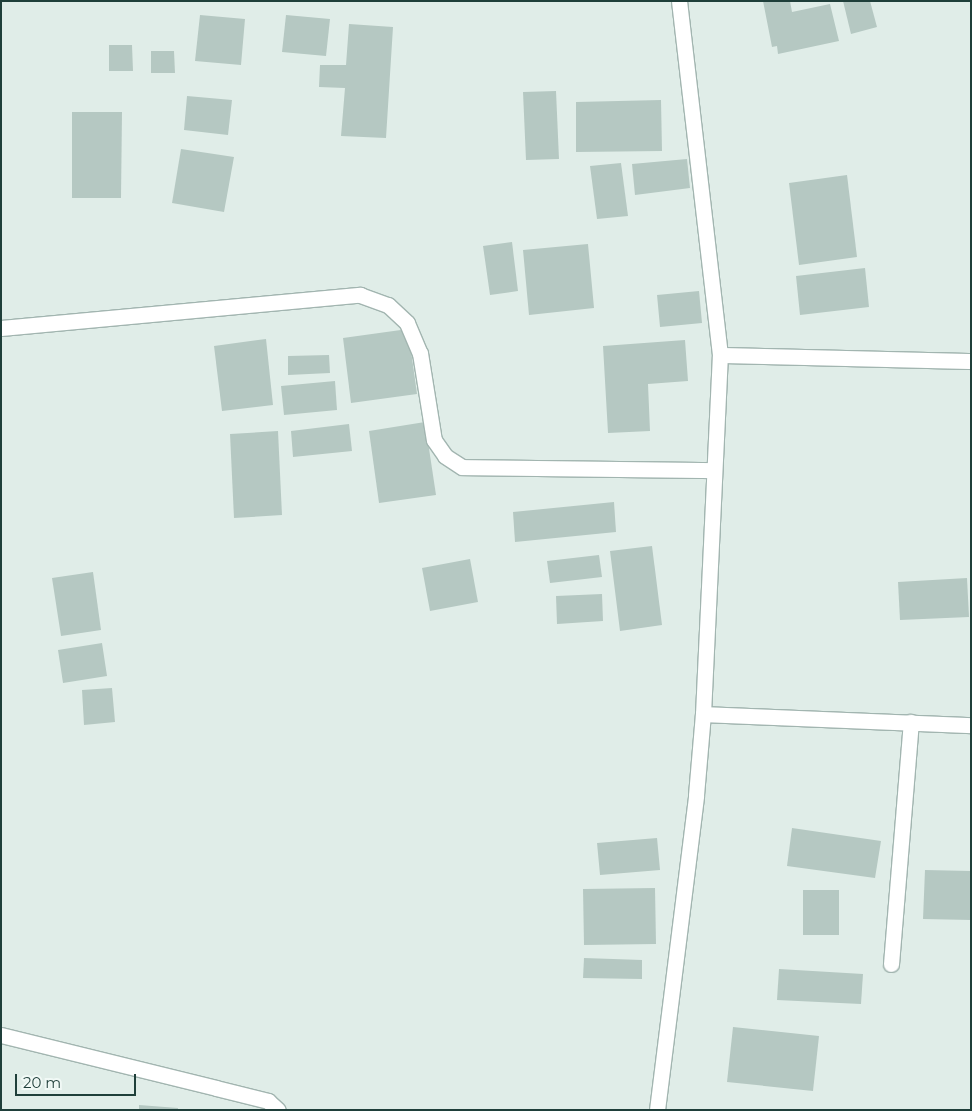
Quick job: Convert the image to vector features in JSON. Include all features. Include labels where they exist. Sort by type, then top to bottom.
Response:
[{"type":"street","points":[[657,1110],[686,894],[702,714],[720,355],[679,1]]},
{"type":"street","points":[[1,328],[360,296],[388,305],[407,323],[420,353],[434,440],[445,456],[462,467],[714,470]]},
{"type":"street","points":[[720,355],[971,361]]},
{"type":"street","points":[[702,714],[971,725]]},
{"type":"street","points":[[891,964],[911,722]]},
{"type":"street","points":[[1,1035],[250,1097],[268,1102],[278,1110]]},
{"type":"building","points":[[763,1],[790,1],[792,12],[830,4],[839,41],[778,54],[777,46],[772,47]]},
{"type":"building","points":[[843,1],[870,1],[877,27],[851,34]]},
{"type":"building","points":[[200,15],[245,19],[241,65],[195,61]]},
{"type":"building","points":[[286,15],[330,19],[326,56],[282,52]]},
{"type":"building","points":[[349,24],[393,27],[386,138],[341,136],[345,88],[319,87],[320,65],[346,65]]},
{"type":"building","points":[[109,45],[132,45],[133,71],[109,71]]},
{"type":"building","points":[[151,51],[174,51],[175,73],[151,73]]},
{"type":"building","points":[[556,91],[559,159],[526,160],[523,92]]},
{"type":"building","points":[[187,96],[232,100],[228,135],[184,130]]},
{"type":"building","points":[[661,100],[662,151],[576,152],[576,102]]},
{"type":"building","points":[[72,112],[122,112],[121,198],[72,198]]},
{"type":"building","points":[[181,149],[234,157],[224,212],[172,203]]},
{"type":"building","points":[[687,159],[690,188],[635,195],[632,164]]},
{"type":"building","points":[[621,163],[628,216],[597,219],[590,166]]},
{"type":"building","points":[[847,175],[857,257],[799,265],[789,183]]},
{"type":"building","points":[[512,242],[518,291],[490,295],[483,246]]},
{"type":"building","points":[[588,244],[594,308],[529,315],[523,250]]},
{"type":"building","points":[[865,268],[869,307],[800,315],[796,276]]},
{"type":"building","points":[[699,291],[702,323],[660,327],[657,295]]},
{"type":"building","points":[[408,329],[417,394],[351,403],[343,338]]},
{"type":"building","points":[[266,339],[273,405],[222,411],[214,346]]},
{"type":"building","points":[[685,340],[688,381],[648,384],[650,431],[608,433],[603,346]]},
{"type":"building","points":[[329,355],[330,373],[288,375],[288,356]]},
{"type":"building","points":[[335,381],[337,410],[284,415],[281,386]]},
{"type":"building","points":[[425,422],[436,495],[379,503],[369,431]]},
{"type":"building","points":[[349,424],[352,451],[293,457],[291,431]]},
{"type":"building","points":[[278,431],[282,515],[234,518],[230,434]]},
{"type":"building","points":[[614,502],[616,532],[515,542],[513,512]]},
{"type":"building","points":[[652,546],[662,625],[620,631],[610,551]]},
{"type":"building","points":[[599,555],[602,577],[550,583],[547,561]]},
{"type":"building","points":[[470,559],[478,602],[430,611],[422,568]]},
{"type":"building","points":[[93,572],[101,630],[61,636],[52,578]]},
{"type":"building","points":[[967,578],[969,617],[900,620],[898,582]]},
{"type":"building","points":[[602,594],[603,621],[557,624],[556,596]]},
{"type":"building","points":[[102,643],[107,676],[63,683],[58,650]]},
{"type":"building","points":[[112,688],[115,722],[84,725],[82,690]]},
{"type":"building","points":[[792,828],[881,841],[875,878],[787,866]]},
{"type":"building","points":[[657,838],[660,870],[600,875],[597,843]]},
{"type":"building","points":[[925,870],[971,871],[971,920],[923,919]]},
{"type":"building","points":[[655,888],[656,944],[584,945],[583,889]]},
{"type":"building","points":[[803,890],[839,890],[839,935],[803,935]]},
{"type":"building","points":[[584,958],[642,960],[642,979],[583,978]]},
{"type":"building","points":[[779,969],[863,974],[861,1004],[777,1000]]},
{"type":"building","points":[[733,1027],[819,1036],[813,1091],[727,1082]]},
{"type":"building","points":[[139,1105],[178,1108],[178,1110],[139,1110]]}]
